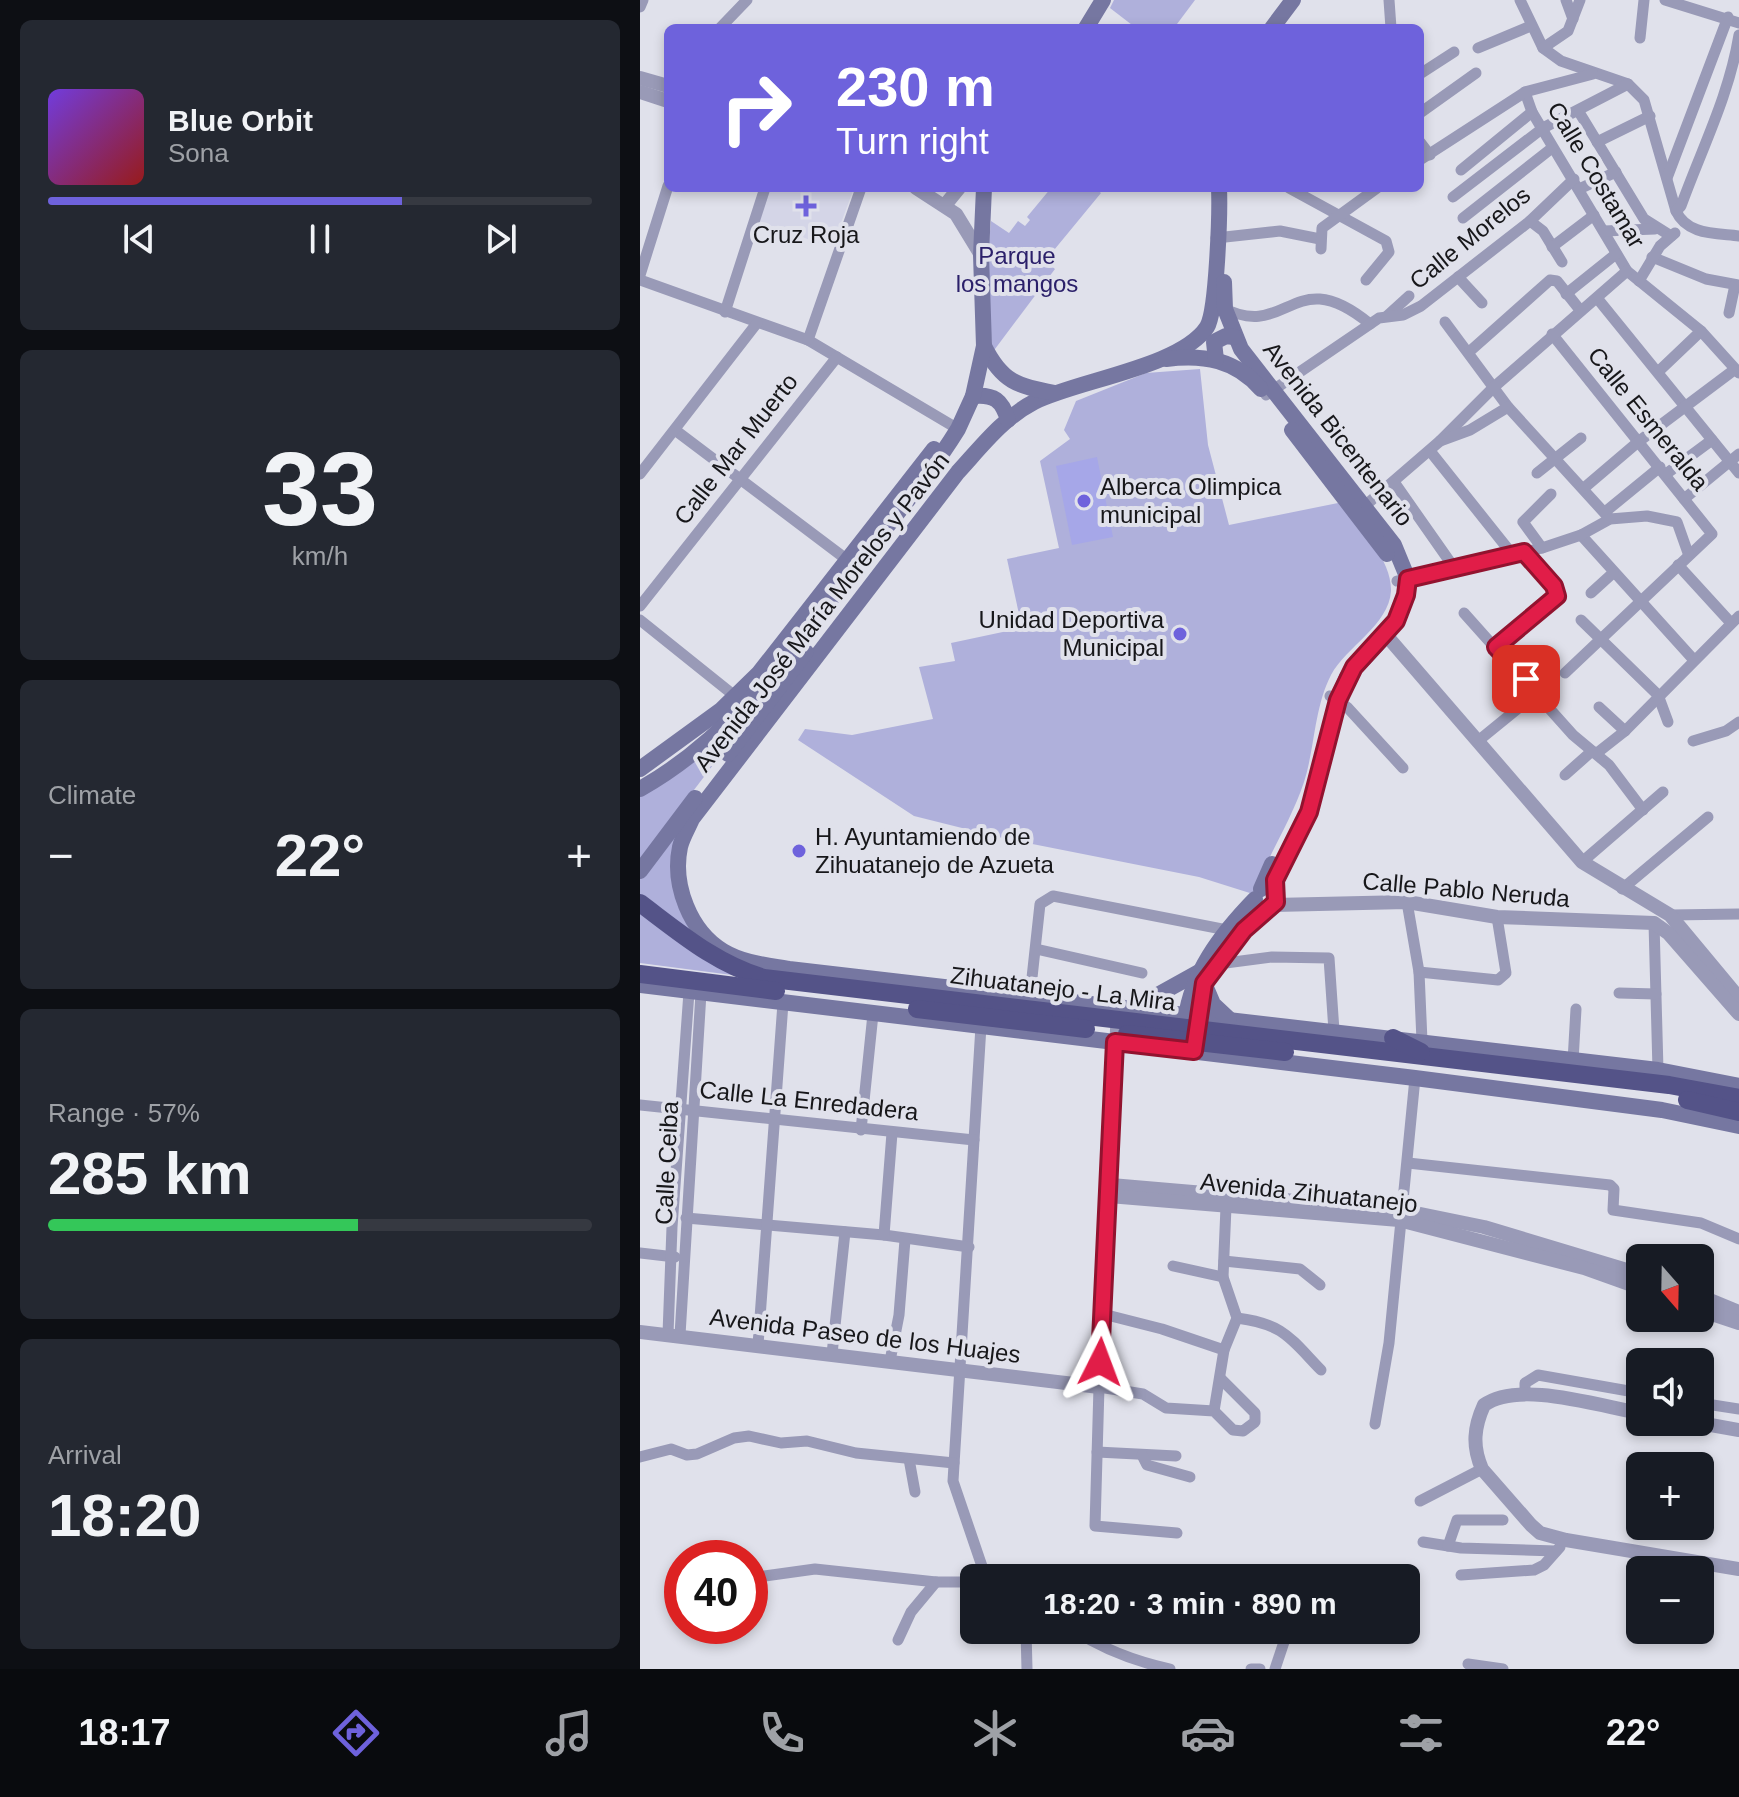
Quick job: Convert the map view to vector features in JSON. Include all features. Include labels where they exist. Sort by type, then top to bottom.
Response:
[{"type":"highway","name":"Zihuatanejo - La Mira","points":[[640,903],[737,970],[764,978],[1120,1022],[1641,1093],[1739,1112]]},
{"type":"highway","name":"Zihuatanejo - La Mira","points":[[640,974],[1035,1028],[1120,1022]]},
{"type":"highway","points":[[813,984],[843,975]]},
{"type":"highway","name":"Zihuatanejo - La Mira","points":[[1190,1033],[1426,1049],[1739,1098]]},
{"type":"highway","points":[[1393,1038],[1426,1049]]},
{"type":"main road","points":[[1088,24],[1103,0]]},
{"type":"main road","points":[[1276,24],[1293,0]]},
{"type":"main road","points":[[984,192],[981,255],[984,346],[973,396],[995,397],[1002,404],[1008,420]]},
{"type":"main road","points":[[1219,192],[1220,234]]},
{"type":"main road","name":"Avenida Bicentenario","points":[[1220,234],[1219,306],[1238,343],[1270,392],[1360,510],[1394,545],[1402,580]]},
{"type":"main road","name":"Avenida José María Morelos y Pavón","points":[[1190,1033],[1120,1022],[1030,996],[747,962],[722,951],[705,936],[691,917],[678,870],[680,846],[692,819],[754,707],[991,435],[1008,420],[1055,393],[1161,360],[1199,335],[1219,306]]},
{"type":"main road","points":[[1161,360],[1222,361],[1237,358],[1238,343],[1226,336],[1214,342],[1222,361]]},
{"type":"main road","points":[[984,346],[995,367],[1006,378],[1023,387],[1055,393]]},
{"type":"main road","name":"Avenida Bicentenario","points":[[1222,361],[1270,392]]},
{"type":"main road","name":"Avenida José María Morelos y Pavón","points":[[807,622],[954,428],[973,396]]},
{"type":"main road","name":"Avenida José María Morelos y Pavón","points":[[640,871],[694,799],[846,559],[954,428]]},
{"type":"main road","points":[[1334,698],[1354,667],[1386,635],[1402,609],[1402,580]]},
{"type":"main road","points":[[1120,1022],[1202,977],[1218,964],[1266,898],[1304,810],[1343,667],[1379,627],[1402,580]]},
{"type":"main road","points":[[640,769],[754,707]]},
{"type":"main road","points":[[640,789],[754,707]]},
{"type":"main road","points":[[1190,1033],[1202,977],[1227,930],[1266,898]]},
{"type":"main road","points":[[1202,977],[1213,1004],[1229,1019]]},
{"type":"main road","points":[[640,985],[981,1026],[1035,1028]]},
{"type":"main road","points":[[1190,1033],[1229,1019],[1393,1038]]},
{"type":"main road","points":[[1190,1033],[1415,1078],[1662,1110],[1739,1126]]},
{"type":"main road","points":[[1426,1049],[1658,1070],[1739,1086]]},
{"type":"street","points":[[640,7],[643,0]]},
{"type":"street","points":[[724,24],[747,0]]},
{"type":"street","points":[[1389,0],[1391,24]]},
{"type":"street","points":[[1520,0],[1543,48],[1561,61],[1628,84],[1644,100],[1676,211],[1686,227]]},
{"type":"street","points":[[1566,0],[1573,19]]},
{"type":"street","points":[[1543,48],[1559,39],[1573,19],[1580,0]]},
{"type":"street","points":[[1640,38],[1644,0]]},
{"type":"street","points":[[1665,0],[1735,21],[1667,180]]},
{"type":"street","points":[[1714,0],[1715,14]]},
{"type":"street","points":[[1478,48],[1531,26]]},
{"type":"street","points":[[1676,211],[1681,206],[1702,148],[1725,100],[1739,35]]},
{"type":"street","points":[[1424,71],[1454,52]]},
{"type":"street","points":[[1424,110],[1476,73]]},
{"type":"street","points":[[1425,158],[1502,104],[1525,92],[1597,73]]},
{"type":"street","points":[[640,78],[664,85]]},
{"type":"street","points":[[1453,197],[1543,128],[1628,84]]},
{"type":"street","points":[[640,92],[664,100]]},
{"type":"street","name":"Calle Costamar","points":[[1525,92],[1552,148],[1627,271],[1701,331],[1733,368]]},
{"type":"street","points":[[1461,170],[1532,112]]},
{"type":"street","points":[[1579,112],[1644,219],[1671,236]]},
{"type":"street","points":[[1597,142],[1650,116]]},
{"type":"street","points":[[1463,218],[1552,148]]},
{"type":"street","name":"Calle Morelos","points":[[1270,392],[1370,324],[1387,316],[1412,312],[1576,184],[1616,172]]},
{"type":"street","points":[[666,192],[640,278],[725,312],[808,340],[954,428]]},
{"type":"street","points":[[725,312],[764,192]]},
{"type":"street","points":[[808,340],[860,192]]},
{"type":"street","points":[[924,192],[946,204],[966,227],[981,255]]},
{"type":"street","points":[[946,204],[956,192]]},
{"type":"street","points":[[1296,192],[1389,246],[1389,252],[1366,280]]},
{"type":"street","points":[[1220,234],[1280,231],[1320,244],[1322,228],[1371,192]]},
{"type":"street","points":[[1552,247],[1594,215]]},
{"type":"street","points":[[1530,221],[1539,227],[1562,262]]},
{"type":"street","points":[[1639,281],[1652,257],[1671,236],[1686,227],[1739,236]]},
{"type":"street","points":[[1604,231],[1656,229]]},
{"type":"street","points":[[1566,294],[1616,254]]},
{"type":"street","points":[[1652,257],[1706,279],[1737,285],[1729,313]]},
{"type":"street","points":[[1360,510],[1430,451],[1552,334],[1627,271]]},
{"type":"street","points":[[1458,277],[1482,303]]},
{"type":"street","points":[[1469,352],[1550,280],[1557,281],[1580,310]]},
{"type":"street","points":[[1219,306],[1262,318],[1318,296],[1343,304],[1370,324]]},
{"type":"street","points":[[1387,316],[1409,296]]},
{"type":"street","points":[[1597,298],[1712,440],[1734,458],[1739,473]]},
{"type":"street","points":[[1445,322],[1508,407],[1607,516]]},
{"type":"street","points":[[640,474],[757,323]]},
{"type":"street","points":[[1659,371],[1701,331]]},
{"type":"street","name":"Calle Esmeralda","points":[[1552,334],[1711,530],[1710,537],[1688,553]]},
{"type":"street","name":"Calle Mar Muerto","points":[[640,606],[837,357]]},
{"type":"street","points":[[1584,488],[1733,368],[1739,357]]},
{"type":"street","points":[[1440,441],[1470,430],[1508,407]]},
{"type":"street","points":[[675,430],[846,559]]},
{"type":"street","points":[[1537,473],[1581,438]]},
{"type":"street","points":[[1402,580],[1542,548],[1581,535],[1663,470],[1712,440]]},
{"type":"street","points":[[1430,451],[1518,553],[1557,590],[1551,602],[1496,647]]},
{"type":"street","points":[[1684,499],[1734,458]]},
{"type":"street","points":[[1394,482],[1455,569]]},
{"type":"street","points":[[1542,548],[1523,522],[1551,494]]},
{"type":"street","points":[[1565,673],[1688,553],[1677,522],[1647,516],[1607,516]]},
{"type":"street","points":[[1581,535],[1693,659]]},
{"type":"street","points":[[1565,775],[1625,731],[1735,620],[1678,565]]},
{"type":"street","points":[[1591,593],[1613,573]]},
{"type":"street","points":[[1464,613],[1538,692],[1564,725],[1594,752],[1643,810]]},
{"type":"street","points":[[640,620],[754,707]]},
{"type":"street","points":[[1581,620],[1658,695],[1668,722]]},
{"type":"street","points":[[1386,635],[1582,862],[1622,889],[1670,915],[1739,998]]},
{"type":"street","points":[[1478,741],[1538,692]]},
{"type":"street","points":[[1334,698],[1371,731],[1403,768]]},
{"type":"street","points":[[1599,707],[1625,731]]},
{"type":"street","points":[[1693,741],[1726,731],[1739,722]]},
{"type":"street","points":[[1582,862],[1663,792]]},
{"type":"street","points":[[1622,889],[1708,817]]},
{"type":"street","points":[[1030,996],[1040,904],[1053,896],[1227,930]]},
{"type":"street","name":"Calle Pablo Neruda","points":[[1266,898],[1407,902],[1497,917],[1654,923]]},
{"type":"street","points":[[1626,922],[1640,915],[1646,901]]},
{"type":"street","points":[[1407,902],[1419,972],[1426,1049]]},
{"type":"street","points":[[1670,915],[1739,914]]},
{"type":"street","points":[[1419,972],[1498,980],[1503,977],[1506,973],[1497,917]]},
{"type":"street","points":[[1654,923],[1726,981],[1739,1014]]},
{"type":"street","points":[[1654,923],[1658,1070]]},
{"type":"street","points":[[1036,949],[1142,973]]},
{"type":"street","points":[[1218,964],[1272,957],[1329,958],[1334,1031]]},
{"type":"street","name":"Calle Ceiba","points":[[674,1334],[676,1258],[695,993]]},
{"type":"street","points":[[1619,993],[1656,994]]},
{"type":"street","points":[[758,1345],[783,1003]]},
{"type":"street","points":[[1573,1061],[1576,1009]]},
{"type":"street","points":[[861,1130],[873,1014]]},
{"type":"street","points":[[1120,1022],[1099,1387],[1095,1526],[1177,1533]]},
{"type":"street","points":[[981,1026],[954,1463],[958,1501],[981,1564]]},
{"type":"street","points":[[1375,1424],[1389,1343],[1415,1078]]},
{"type":"street","name":"Calle La Enredadera","points":[[640,1105],[974,1140]]},
{"type":"street","name":"Calle Ceiba","points":[[676,1258],[686,1218],[686,1111]]},
{"type":"street","points":[[884,1235],[892,1133]]},
{"type":"street","points":[[1408,1163],[1613,1186],[1612,1207],[1617,1211],[1701,1223],[1739,1239]]},
{"type":"street","name":"Avenida Zihuatanejo","points":[[1110,1191],[1226,1207],[1400,1215],[1626,1283]]},
{"type":"street","name":"Avenida Zihuatanejo","points":[[1110,1191],[1400,1215],[1484,1227],[1626,1270]]},
{"type":"street","points":[[1214,1411],[1224,1350],[1237,1318],[1223,1277],[1226,1207]]},
{"type":"street","points":[[686,1218],[884,1235],[969,1247]]},
{"type":"street","points":[[832,1354],[845,1232]]},
{"type":"street","points":[[890,1361],[899,1315],[905,1240]]},
{"type":"street","points":[[640,1253],[676,1258]]},
{"type":"street","points":[[1224,1261],[1292,1267],[1320,1285]]},
{"type":"street","points":[[1173,1266],[1223,1277]]},
{"type":"street","points":[[1714,1304],[1738,1318]]},
{"type":"street","points":[[1714,1313],[1738,1318]]},
{"type":"street","points":[[1103,1314],[1162,1329],[1224,1350]]},
{"type":"street","points":[[1237,1318],[1269,1322],[1283,1331],[1321,1370]]},
{"type":"street","name":"Avenida Paseo de los Huajes","points":[[640,1332],[1143,1394],[1166,1408],[1214,1411],[1238,1432],[1255,1422],[1256,1417],[1221,1379]]},
{"type":"street","points":[[1525,1393],[1525,1383],[1538,1375],[1626,1391]]},
{"type":"street","points":[[1561,1545],[1531,1525],[1482,1469],[1475,1434],[1484,1405],[1503,1395],[1525,1393],[1626,1411]]},
{"type":"street","points":[[1714,1405],[1739,1409]]},
{"type":"street","points":[[1714,1426],[1739,1430]]},
{"type":"street","points":[[640,1457],[671,1449],[687,1455],[697,1454],[734,1438],[749,1436],[781,1443],[807,1441],[842,1451],[954,1463]]},
{"type":"street","points":[[1097,1452],[1176,1456]]},
{"type":"street","points":[[1142,1455],[1147,1465],[1190,1477]]},
{"type":"street","points":[[909,1459],[915,1492]]},
{"type":"street","points":[[1420,1501],[1482,1469]]},
{"type":"street","points":[[1448,1546],[1457,1520],[1503,1520]]},
{"type":"street","points":[[1423,1542],[1448,1546],[1561,1545],[1739,1569]]},
{"type":"street","points":[[1461,1575],[1522,1573],[1540,1568],[1561,1545]]},
{"type":"street","points":[[768,1576],[815,1569],[960,1582]]},
{"type":"street","points":[[898,1640],[911,1612],[936,1582]]},
{"type":"street","points":[[1026,1644],[1027,1669]]},
{"type":"street","points":[[1095,1644],[1137,1662],[1170,1669]]},
{"type":"street","points":[[1275,1669],[1283,1644]]},
{"type":"street","points":[[1468,1664],[1503,1669]]},
{"type":"street","points":[[1251,1669],[1260,1669]]},
{"type":"shaded area","name":"Cruz Roja","points":[[769,192],[853,192],[832,247],[759,223]]},
{"type":"shaded area","name":"Alberca Olimpica municipal","points":[[1097,457],[1113,537],[1072,545],[1056,466]]},
{"type":"green space","points":[[1114,0],[1195,0],[1177,24],[1131,24],[1110,8]]},
{"type":"green space","name":"Parque los mangos","points":[[1048,192],[1101,193],[1045,261],[1055,269],[992,353],[987,266],[991,221],[1009,233],[1018,221],[1025,226],[1030,220],[1027,217]]},
{"type":"green space","name":"Unidad Deportiva Municipal","points":[[1200,369],[1208,445],[1229,525],[1338,503],[1380,555],[1390,579],[1391,591],[1383,615],[1338,665],[1325,688],[1304,782],[1253,894],[1199,877],[1002,838],[914,816],[798,740],[805,729],[852,735],[933,719],[919,667],[955,661],[951,643],[1022,628],[1007,559],[1059,548],[1040,461],[1070,439],[1064,430],[1076,401],[1146,373]]},
{"type":"green space","points":[[753,704],[757,707],[640,861],[640,793]]},
{"type":"green space","points":[[683,820],[673,878],[678,905],[693,934],[640,899],[640,879]]},
{"type":"green space","points":[[640,911],[732,975],[640,963]]},
{"type":"place","name":"Cruz Roja","points":[[806,206]]},
{"type":"place","name":"Alberca Olimpica municipal","points":[[1084,501]]},
{"type":"place","name":"Unidad Deportiva Municipal","points":[[1180,634]]},
{"type":"place","name":"H. Ayuntamiendo de Zihuatanejo de Azueta","points":[[799,851]]},
{"type":"route","points":[[1100,1362],[1111,1185],[1115,1042],[1194,1051],[1204,983],[1244,930],[1276,902],[1275,880],[1309,812],[1338,700],[1347,677],[1396,621],[1402,609],[1408,579],[1524,552],[1557,590],[1557,596],[1551,602],[1496,647],[1526,679]]}]
